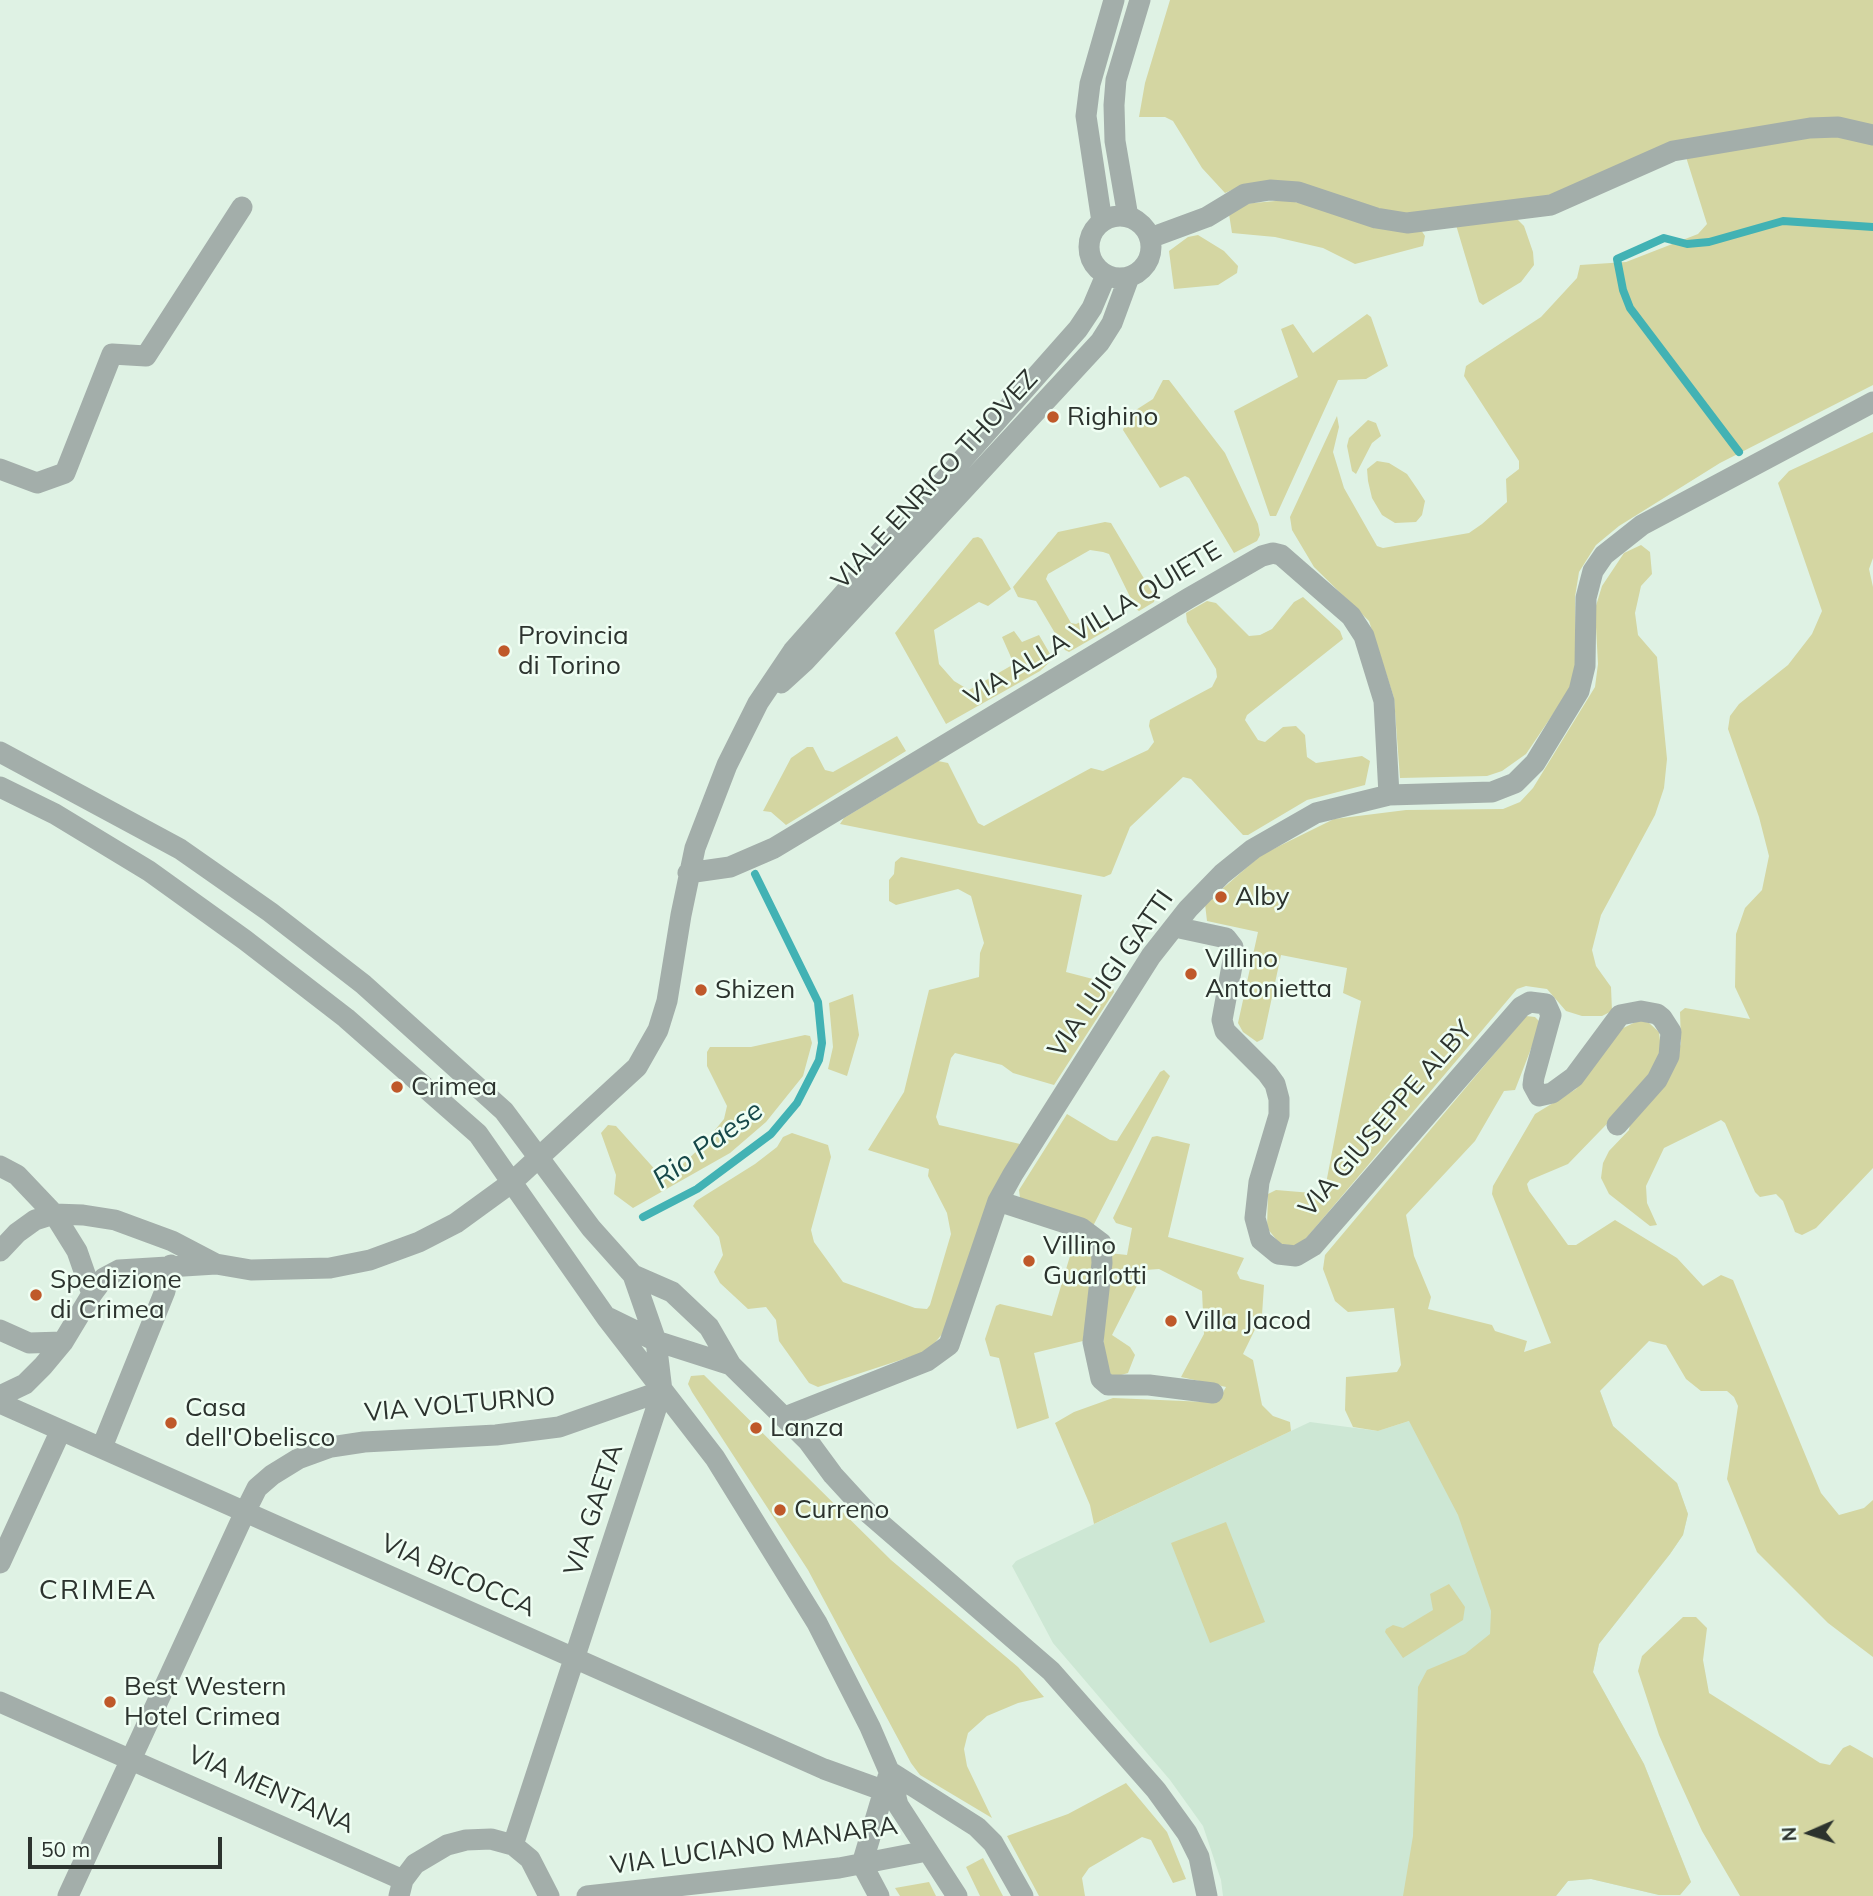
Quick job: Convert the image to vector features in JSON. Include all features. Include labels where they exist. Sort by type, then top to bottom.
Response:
[{"type":"street","points":[[1102,222],[1086,116],[1090,84],[1114,0]]},
{"type":"street","points":[[1128,217],[1115,141],[1114,105],[1116,80],[1140,0]]},
{"type":"street","points":[[1150,239],[1207,217],[1245,194],[1270,190],[1298,192],[1376,218],[1407,223],[1551,205],[1673,151],[1810,128],[1838,127],[1873,135]]},
{"type":"street","points":[[0,468],[37,483],[65,473],[112,354],[146,356],[242,207]]},
{"type":"street","points":[[1116,216],[1128,217],[1141,224],[1150,239],[1149,259],[1137,273],[1129,277],[1105,275],[1093,262],[1089,245],[1095,228],[1116,216]]},
{"type":"street","name":"VIALE ENRICO THOVEZ","points":[[216,1264],[251,1269],[308,1269],[370,1260],[419,1242],[456,1223],[525,1171],[637,1067],[647,1052],[667,1001],[688,873],[719,785],[758,703],[793,651],[1078,329],[1092,307],[1105,275]]},
{"type":"street","name":"VIALE ENRICO THOVEZ","points":[[758,703],[804,662],[1100,342],[1112,323],[1129,277]]},
{"type":"street","name":"VIA LUIGI GATTI","points":[[785,1417],[927,1361],[944,1350],[952,1337],[998,1201],[1128,990],[1188,909],[1222,874],[1254,849],[1301,819],[1316,813],[1389,795],[1492,792],[1515,783],[1527,774],[1579,691],[1586,659],[1586,598],[1593,571],[1604,555],[1642,525],[1873,402]]},
{"type":"street","name":"VIA ALLA VILLA QUIETE","points":[[688,873],[730,867],[774,848],[1199,592],[1262,556],[1273,553],[1281,555],[1351,617],[1364,636],[1384,701],[1389,795]]},
{"type":"street","points":[[0,752],[180,849],[271,912],[363,984],[505,1111],[525,1171],[606,1317],[715,1458],[800,1594],[870,1727],[898,1805],[946,1874],[957,1896]]},
{"type":"street","points":[[0,787],[55,814],[149,871],[265,955],[346,1018],[478,1134],[591,1228],[633,1276],[656,1341],[662,1391]]},
{"type":"street","name":"VIA GIUSEPPE ALBY","points":[[1175,927],[1226,937],[1233,947],[1234,955],[1222,1020],[1225,1031],[1267,1073],[1275,1084],[1279,1099],[1279,1115],[1259,1182],[1255,1218],[1261,1240],[1278,1254],[1296,1256],[1313,1246],[1521,1007],[1530,1002],[1546,1004],[1551,1015],[1534,1077],[1533,1085],[1539,1096],[1552,1093],[1574,1077],[1620,1015],[1641,1011],[1657,1014],[1662,1018],[1671,1032],[1669,1056],[1657,1080],[1617,1125]]},
{"type":"street","points":[[0,1166],[18,1175],[54,1214],[77,1251],[92,1294]]},
{"type":"street","points":[[998,1201],[1081,1227],[1101,1243],[1102,1263],[1093,1342],[1101,1379],[1108,1385],[1149,1385],[1213,1392]]},
{"type":"street","points":[[0,1250],[35,1220],[54,1214],[115,1220],[172,1241],[216,1264]]},
{"type":"street","points":[[0,1396],[25,1384],[63,1342],[104,1278],[119,1270],[216,1264]]},
{"type":"street","points":[[102,1447],[165,1291],[171,1265]]},
{"type":"street","points":[[633,1276],[676,1296],[709,1327],[732,1365],[785,1417],[866,1511],[1051,1671],[1156,1790],[1187,1833],[1199,1857],[1207,1896]]},
{"type":"street","points":[[606,1317],[656,1341],[732,1365]]},
{"type":"street","points":[[0,1330],[29,1343],[63,1342]]},
{"type":"street","name":"VIA VOLTURNO","points":[[68,1896],[245,1512],[257,1488],[272,1475],[298,1460],[331,1447],[496,1435],[559,1427],[662,1391]]},
{"type":"street","name":"VIA GAETA","points":[[513,1845],[662,1391]]},
{"type":"street","name":"VIA BICOCCA","points":[[0,1403],[824,1769],[890,1786],[977,1827],[993,1843],[1023,1896]]},
{"type":"street","points":[[0,1563],[61,1430]]},
{"type":"street","name":"VIA MENTANA","points":[[0,1702],[131,1758],[401,1888]]},
{"type":"street","points":[[879,1896],[862,1864],[890,1786]]},
{"type":"street","points":[[401,1888],[415,1864],[447,1845],[466,1840],[491,1839],[513,1845],[530,1859],[549,1896]]},
{"type":"street","name":"VIA LUCIANO MANARA","points":[[587,1896],[862,1864],[928,1851]]},
{"type":"shaded area","points":[[1600,1391],[1613,1426],[1677,1483],[1688,1514],[1683,1535],[1670,1554],[1599,1644],[1593,1672],[1644,1764],[1691,1882],[1680,1895],[1659,1895],[1591,1879],[1568,1881],[1556,1896],[1223,1896],[1221,1880],[1203,1826],[1170,1780],[1053,1643],[1012,1566],[1016,1561],[1310,1422],[1378,1431],[1409,1421]]},
{"type":"green space","points":[[1170,0],[1873,0],[1873,385],[1720,463],[1619,526],[1596,545],[1579,572],[1575,597],[1576,665],[1572,686],[1526,754],[1502,771],[1487,776],[1400,778],[1394,698],[1369,621],[1314,567],[1292,530],[1290,517],[1337,416],[1339,427],[1333,452],[1344,488],[1377,546],[1383,548],[1469,533],[1507,502],[1506,479],[1519,469],[1519,461],[1464,376],[1466,366],[1541,317],[1577,278],[1580,265],[1626,262],[1698,234],[1707,224],[1686,157],[1522,203],[1423,216],[1241,186],[1225,193],[1202,168],[1173,121],[1165,117],[1139,117],[1145,83]]},
{"type":"green space","points":[[1286,200],[1421,230],[1425,236],[1423,246],[1355,264],[1323,248],[1275,237],[1232,233],[1229,214],[1243,204]]},
{"type":"green space","points":[[1516,218],[1524,226],[1533,252],[1534,265],[1521,282],[1483,305],[1479,302],[1456,225]]},
{"type":"green space","points":[[1198,235],[1224,251],[1238,266],[1237,273],[1218,285],[1174,289],[1169,251],[1188,237]]},
{"type":"green space","points":[[1367,314],[1371,317],[1388,366],[1366,379],[1338,380],[1276,516],[1270,516],[1234,411],[1298,377],[1281,329],[1293,324],[1313,353]]},
{"type":"green space","points":[[1163,380],[1169,380],[1225,453],[1258,524],[1260,535],[1257,541],[1234,553],[1189,478],[1185,476],[1160,488],[1123,430],[1128,415],[1153,399]]},
{"type":"green space","points":[[1368,420],[1376,423],[1381,436],[1372,443],[1356,474],[1352,471],[1347,446],[1349,438]]},
{"type":"green space","points":[[1873,432],[1873,558],[1869,569],[1873,587],[1873,1168],[1816,1228],[1802,1235],[1795,1232],[1783,1201],[1776,1194],[1760,1197],[1755,1192],[1725,1123],[1721,1120],[1664,1148],[1646,1186],[1647,1203],[1657,1225],[1650,1226],[1609,1194],[1601,1178],[1603,1163],[1609,1151],[1629,1130],[1631,1119],[1674,1064],[1681,1043],[1680,1012],[1685,1008],[1750,1019],[1735,987],[1736,934],[1745,908],[1762,890],[1769,856],[1759,817],[1728,729],[1730,716],[1739,704],[1788,665],[1812,634],[1822,611],[1778,483],[1789,471]]},
{"type":"green space","points":[[1377,461],[1389,463],[1407,474],[1418,490],[1425,501],[1422,515],[1416,522],[1395,523],[1382,515],[1372,498],[1368,481],[1367,469]]},
{"type":"green space","points":[[1111,523],[1155,597],[1154,602],[1139,611],[1136,609],[1109,554],[1103,552],[1090,550],[1048,574],[1046,579],[1071,623],[1076,624],[1094,616],[1109,625],[1109,629],[1069,652],[1065,650],[1036,601],[1018,597],[1013,587],[1058,532]]},
{"type":"green space","points":[[973,538],[982,539],[1011,589],[988,606],[979,602],[934,630],[939,664],[954,681],[969,690],[1014,664],[1002,637],[1014,631],[1022,642],[1039,635],[1053,659],[1040,671],[946,724],[895,633]]},
{"type":"green space","points":[[1641,545],[1650,552],[1652,574],[1641,586],[1635,613],[1638,635],[1657,657],[1667,759],[1664,788],[1655,815],[1601,915],[1592,950],[1596,966],[1611,987],[1612,1011],[1602,1016],[1582,1016],[1566,1011],[1547,989],[1526,986],[1517,989],[1303,1242],[1297,1246],[1280,1244],[1267,1228],[1268,1194],[1276,1190],[1324,1194],[1361,1001],[1343,993],[1347,968],[1281,955],[1263,1039],[1257,1042],[1243,1032],[1238,1023],[1258,932],[1207,921],[1205,904],[1261,855],[1334,819],[1406,810],[1503,809],[1520,802],[1533,788],[1595,687],[1598,664],[1595,609],[1602,586],[1624,553]]},
{"type":"green space","points":[[1303,597],[1340,631],[1343,639],[1247,715],[1245,720],[1258,740],[1265,742],[1283,727],[1296,726],[1305,735],[1307,757],[1316,763],[1362,756],[1370,761],[1365,785],[1307,800],[1248,835],[1243,835],[1191,779],[1183,777],[1130,827],[1111,874],[1104,877],[840,824],[844,818],[938,761],[948,763],[978,823],[984,826],[1091,768],[1103,771],[1148,750],[1154,742],[1150,720],[1212,687],[1217,677],[1216,669],[1187,622],[1186,613],[1207,601],[1216,603],[1249,636],[1260,635],[1272,629],[1294,602]]},
{"type":"green space","points":[[897,736],[906,751],[786,825],[771,812],[763,811],[791,758],[807,747],[813,747],[825,770],[833,772]]},
{"type":"green space","points":[[901,857],[1082,895],[1066,972],[1112,984],[1114,992],[1054,1085],[1013,1073],[1002,1065],[955,1053],[951,1058],[936,1117],[939,1125],[1020,1144],[943,1333],[928,1351],[818,1387],[809,1383],[779,1341],[776,1320],[766,1307],[748,1309],[720,1283],[714,1272],[723,1255],[719,1237],[693,1206],[696,1201],[755,1164],[777,1147],[783,1137],[792,1133],[828,1145],[831,1157],[811,1230],[814,1242],[843,1282],[915,1308],[927,1309],[930,1305],[951,1234],[947,1213],[928,1176],[929,1169],[868,1150],[904,1092],[929,990],[979,977],[980,953],[984,943],[971,896],[958,889],[896,905],[889,901],[889,880],[894,874],[895,862]]},
{"type":"green space","points":[[853,994],[859,1035],[847,1076],[828,1069],[833,1047],[829,1003]]},
{"type":"green space","points":[[1526,1016],[1535,1017],[1541,1023],[1515,1090],[1504,1091],[1475,1141],[1406,1215],[1414,1256],[1431,1297],[1428,1309],[1492,1325],[1495,1331],[1527,1341],[1524,1352],[1551,1343],[1492,1194],[1493,1186],[1535,1114],[1576,1089],[1621,1029],[1640,1020],[1649,1023],[1659,1032],[1662,1057],[1632,1098],[1568,1164],[1530,1180],[1527,1184],[1529,1191],[1568,1245],[1576,1245],[1615,1220],[1677,1258],[1703,1286],[1721,1275],[1733,1280],[1821,1493],[1839,1515],[1864,1508],[1873,1500],[1873,1657],[1828,1623],[1757,1552],[1727,1479],[1738,1406],[1734,1397],[1727,1391],[1701,1391],[1686,1379],[1666,1345],[1649,1341],[1600,1391],[1613,1426],[1677,1483],[1688,1514],[1683,1535],[1670,1554],[1599,1644],[1593,1672],[1644,1764],[1691,1882],[1680,1895],[1659,1895],[1591,1879],[1568,1881],[1556,1896],[1403,1896],[1413,1836],[1418,1687],[1427,1670],[1465,1654],[1490,1634],[1491,1611],[1458,1515],[1409,1421],[1378,1431],[1353,1427],[1345,1410],[1346,1377],[1397,1372],[1401,1365],[1394,1308],[1348,1312],[1335,1301],[1323,1269],[1325,1255]]},
{"type":"green space","points":[[810,1036],[812,1043],[803,1076],[766,1122],[730,1153],[633,1208],[614,1194],[616,1175],[601,1133],[608,1125],[616,1126],[659,1174],[668,1178],[702,1146],[724,1119],[727,1106],[707,1066],[707,1052],[710,1047],[751,1047]]},
{"type":"green space","points":[[1164,1070],[1170,1076],[1092,1228],[1020,1198],[1019,1190],[1067,1114],[1110,1140],[1117,1141],[1160,1072]]},
{"type":"green space","points":[[1152,1137],[1190,1144],[1168,1237],[1244,1258],[1237,1273],[1240,1279],[1264,1285],[1262,1315],[1243,1354],[1253,1360],[1262,1405],[1273,1416],[1290,1422],[1291,1431],[1094,1524],[1090,1505],[1055,1423],[1074,1412],[1113,1398],[1207,1402],[1221,1396],[1226,1387],[1181,1377],[1204,1334],[1202,1291],[1159,1269],[1145,1270],[1112,1335],[1130,1347],[1135,1355],[1128,1373],[1114,1377],[1102,1366],[1109,1253],[1127,1255],[1132,1228],[1116,1223],[1113,1218]]},
{"type":"green space","points":[[1076,1236],[1091,1246],[1094,1257],[1083,1341],[1034,1353],[1049,1418],[1017,1429],[999,1358],[990,1356],[985,1339],[996,1306],[1000,1304],[1052,1316]]},
{"type":"green space","points":[[704,1375],[891,1560],[1018,1667],[1044,1697],[1018,1703],[987,1716],[968,1733],[964,1749],[967,1766],[992,1818],[920,1775],[911,1763],[808,1570],[692,1392],[688,1384],[691,1376]]},
{"type":"green space","points":[[1226,1522],[1265,1622],[1210,1643],[1171,1543]]},
{"type":"green space","points":[[1449,1584],[1465,1607],[1463,1620],[1403,1658],[1385,1632],[1386,1629],[1393,1625],[1403,1628],[1433,1610],[1430,1594]]},
{"type":"green space","points":[[1683,1617],[1696,1617],[1707,1628],[1703,1660],[1709,1693],[1820,1763],[1830,1765],[1843,1748],[1850,1745],[1873,1758],[1873,1896],[1740,1896],[1702,1831],[1676,1774],[1659,1735],[1638,1671],[1642,1656]]},
{"type":"green space","points":[[1126,1783],[1167,1832],[1186,1879],[1173,1883],[1151,1840],[1142,1837],[1089,1868],[1082,1878],[1085,1896],[1039,1896],[1007,1836],[1068,1814]]},
{"type":"green space","points":[[983,1858],[1003,1896],[980,1896],[966,1867]]},
{"type":"green space","points":[[929,1882],[936,1896],[900,1896],[895,1888]]},
{"type":"waterway","points":[[1739,452],[1630,308],[1623,290],[1617,259],[1664,238],[1687,244],[1709,242],[1783,221],[1873,227]]},
{"type":"waterway","name":"Rio Paese","points":[[643,1217],[697,1189],[771,1134],[797,1103],[819,1060],[822,1043],[818,1002],[755,874]]},
{"type":"place","name":"Righino","points":[[1053,417]]},
{"type":"place","name":"Provincia di Torino","points":[[504,651]]},
{"type":"place","name":"Alby","points":[[1221,897]]},
{"type":"place","name":"Villino Antonietta","points":[[1191,974]]},
{"type":"place","name":"Shizen","points":[[701,990]]},
{"type":"place","name":"Crimea","points":[[397,1087]]},
{"type":"place","name":"Villino Guarlotti","points":[[1029,1261]]},
{"type":"place","name":"Spedizione di Crimea","points":[[36,1295]]},
{"type":"place","name":"Villa Jacod","points":[[1171,1321]]},
{"type":"place","name":"Casa dell'Obelisco","points":[[171,1423]]},
{"type":"place","name":"Lanza","points":[[756,1428]]},
{"type":"place","name":"Curreno","points":[[780,1510]]},
{"type":"place","name":"Best Western Hotel Crimea","points":[[110,1702]]},
{"type":"district","name":"CRIMEA","points":[[98,1591]]}]
